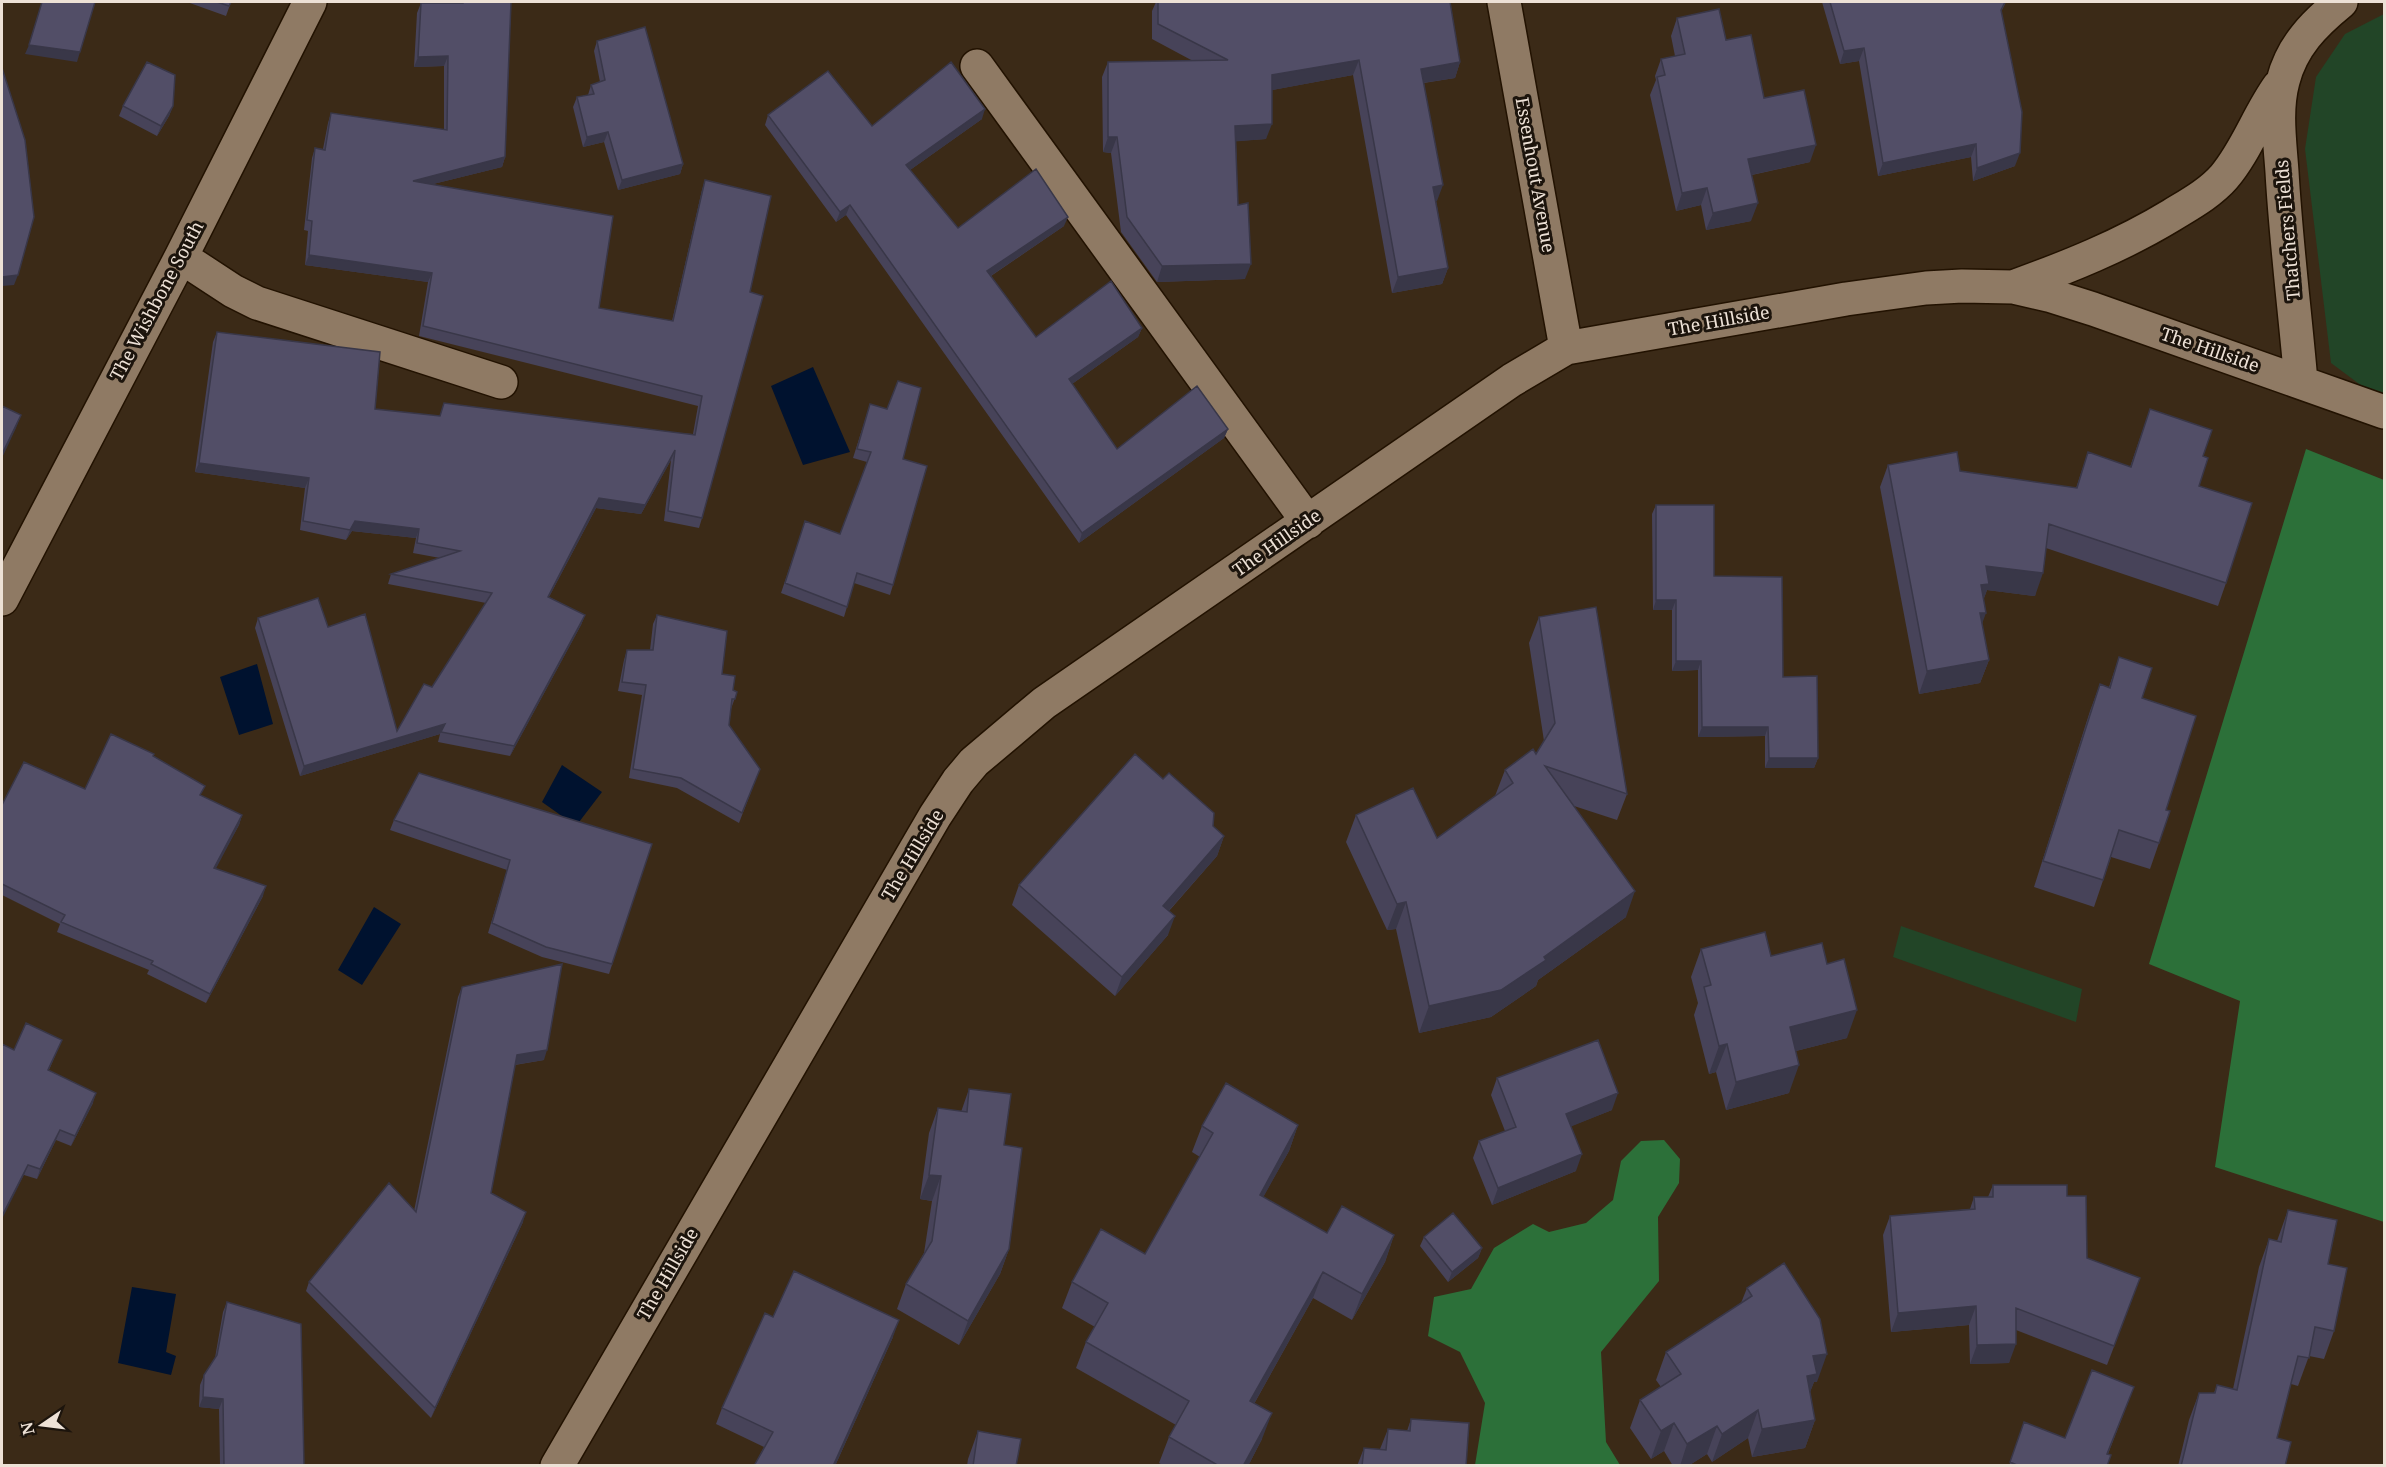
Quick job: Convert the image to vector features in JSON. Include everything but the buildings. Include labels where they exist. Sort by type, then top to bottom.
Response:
[{"type":"street","name":"The Wishbone South","points":[[2,599],[181,257],[310,2]]},
{"type":"street","name":"Essenhout Avenue","points":[[1504,2],[1566,348]]},
{"type":"street","name":"Thatchers Fields","points":[[2013,287],[2078,264],[2116,247],[2200,198],[2223,178],[2235,162],[2310,28],[2341,2]]},
{"type":"street","points":[[977,66],[1308,522]]},
{"type":"street","name":"Thatchers Fields","points":[[2283,79],[2278,114],[2283,196],[2301,382]]},
{"type":"street","points":[[181,257],[256,303],[501,381]]},
{"type":"street","name":"The Hillside","points":[[557,1466],[929,826],[958,781],[974,762],[1044,704],[1512,380],[1566,348],[1846,299],[1926,288],[2013,287],[2093,309],[2385,412]]},
{"type":"green space","points":[[2384,14],[2384,398],[2374,395],[2331,363],[2305,149],[2316,77],[2345,34]]},
{"type":"green space","points":[[2306,449],[2384,480],[2384,1222],[2215,1167],[2240,1001],[2149,964]]},
{"type":"green space","points":[[1901,926],[2082,989],[2076,1022],[1893,957]]},
{"type":"green space","points":[[1664,1140],[1680,1159],[1679,1183],[1658,1217],[1659,1281],[1601,1352],[1606,1442],[1620,1465],[1475,1465],[1485,1403],[1460,1352],[1428,1336],[1434,1297],[1471,1289],[1494,1248],[1533,1224],[1549,1232],[1586,1223],[1613,1200],[1621,1161],[1641,1141]]},
{"type":"water","points":[[813,367],[850,452],[803,465],[771,386]]},
{"type":"water","points":[[257,664],[273,724],[239,735],[220,677]]},
{"type":"water","points":[[562,765],[602,792],[576,826],[542,802]]},
{"type":"water","points":[[374,907],[401,924],[362,985],[338,970]]},
{"type":"water","points":[[132,1287],[176,1294],[166,1352],[176,1356],[171,1375],[118,1363]]}]
